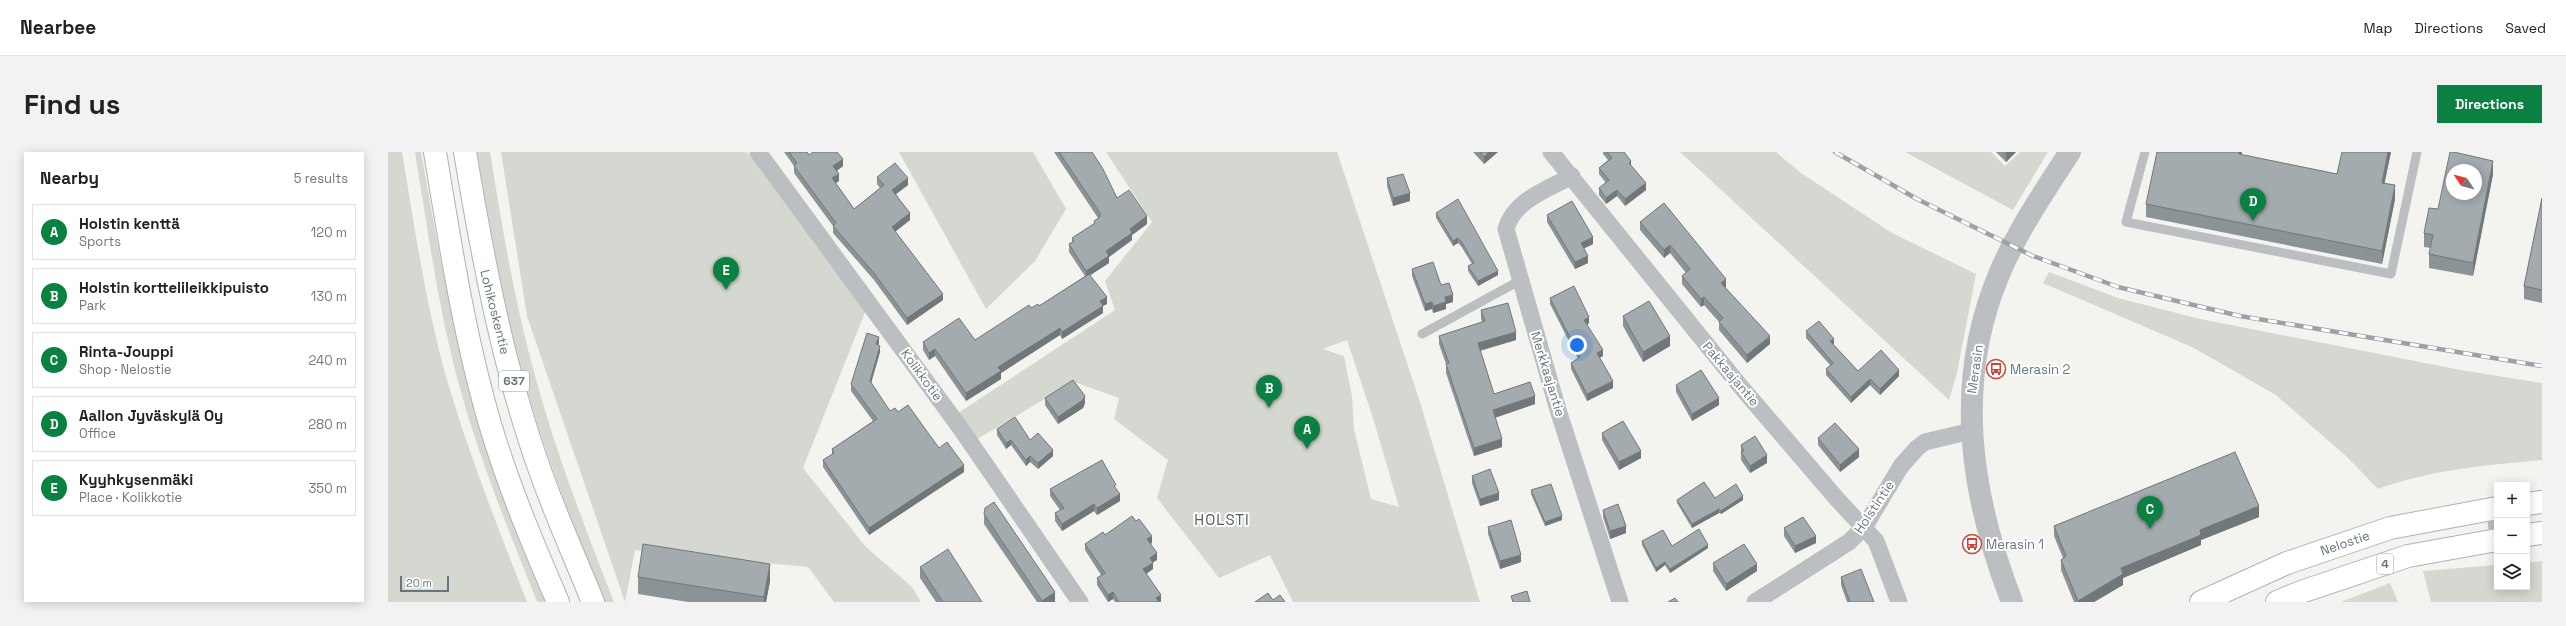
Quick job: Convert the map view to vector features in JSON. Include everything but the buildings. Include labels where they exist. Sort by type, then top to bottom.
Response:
[{"type":"main road","name":"637","points":[[435,152],[469,345],[488,418],[530,535],[558,602]]},
{"type":"main road","name":"Lohikoskentie","points":[[465,152],[483,262],[506,356],[542,475],[594,602]]},
{"type":"main road","points":[[2530,504],[2542,502]]},
{"type":"main road","name":"Nelostie","points":[[2201,602],[2287,564],[2390,528],[2493,509]]},
{"type":"main road","points":[[2530,535],[2542,533]]},
{"type":"main road","name":"4","points":[[2277,602],[2301,592],[2408,556],[2494,540]]},
{"type":"street","name":"Kolikkotie","points":[[758,152],[957,424],[1080,602]]},
{"type":"street","name":"Pakkaajantie","points":[[1551,152],[1572,176],[1738,383],[1837,500],[1865,526],[1876,541],[1899,602]]},
{"type":"street","name":"Merasin","points":[[2012,602],[2001,575],[1973,464],[1970,406],[1976,350],[1991,295],[2013,247],[2070,152]]},
{"type":"street","name":"Merkkaajantie","points":[[1572,176],[1524,202],[1509,219],[1506,229],[1507,239],[1589,512],[1620,602]]},
{"type":"street","name":"Holstintie","points":[[1755,602],[1849,542],[1865,526],[1901,466],[1917,448],[1925,442],[1971,431]]},
{"type":"lane","points":[[2145,152],[2126,222],[2391,274],[2417,152]]},
{"type":"lane","points":[[1422,334],[1519,281]]},
{"type":"lane","points":[[2493,509],[2494,519]]},
{"type":"shaded area","points":[[388,152],[402,152],[416,239],[440,355],[475,466],[527,602],[388,602]]},
{"type":"shaded area","points":[[415,152],[421,152],[440,257],[469,388],[546,602],[537,602],[487,472],[461,392],[440,303]]},
{"type":"shaded area","points":[[477,152],[490,152],[514,290],[534,372],[561,460],[614,602],[604,602],[568,510],[535,417],[517,354],[505,304]]},
{"type":"shaded area","points":[[501,152],[747,152],[765,171],[866,310],[803,468],[866,547],[912,587],[921,602],[834,602],[808,567],[635,550],[625,602],[527,316]]},
{"type":"shaded area","points":[[899,152],[1033,152],[1066,209],[1035,261],[986,309]]},
{"type":"shaded area","points":[[1106,152],[1337,152],[1420,402],[1480,602],[1293,602],[1270,555],[1219,578],[1157,498],[1168,460],[1114,419],[1119,398],[1074,382],[977,439],[958,413],[1115,310],[1105,281],[1152,222]],"holes":[[[1347,340],[1373,418],[1399,507],[1371,499],[1354,429],[1352,396],[1344,356],[1323,349]]]},
{"type":"shaded area","points":[[1680,152],[1776,152],[1801,173],[1892,233],[1976,274],[1957,373],[1949,400]]},
{"type":"shaded area","points":[[1905,152],[1991,152],[2005,166],[2020,152],[2048,152],[2013,210]]},
{"type":"shaded area","points":[[2049,272],[2118,298],[2200,319],[2466,371],[2542,383],[2542,460],[2459,469],[2418,477],[2378,489],[2347,457],[2276,395],[2194,348],[2043,283]]},
{"type":"shaded area","points":[[2542,561],[2542,602],[2431,602],[2423,571],[2494,565],[2494,590],[2530,590],[2530,563]]},
{"type":"shaded area","points":[[2390,583],[2398,602],[2341,602]]},
{"type":"railway","points":[[1835,152],[1917,199],[2033,256],[2118,287],[2240,316],[2542,366]]},
{"type":"place","name":"Aallon Jyväskylä Oy","points":[[2253,221]]},
{"type":"place","name":"Kyyhkysenmäki","points":[[726,290]]},
{"type":"place","name":"Merasin 2","points":[[1996,369]]},
{"type":"place","name":"Holstin korttelileikkipuisto","points":[[1269,408]]},
{"type":"place","name":"Holstin kenttä","points":[[1307,449]]},
{"type":"place","name":"Rinta-Jouppi","points":[[2150,529]]},
{"type":"place","name":"Merasin 1","points":[[1972,544]]},
{"type":"district","name":"HOLSTI","points":[[1222,519]]}]
